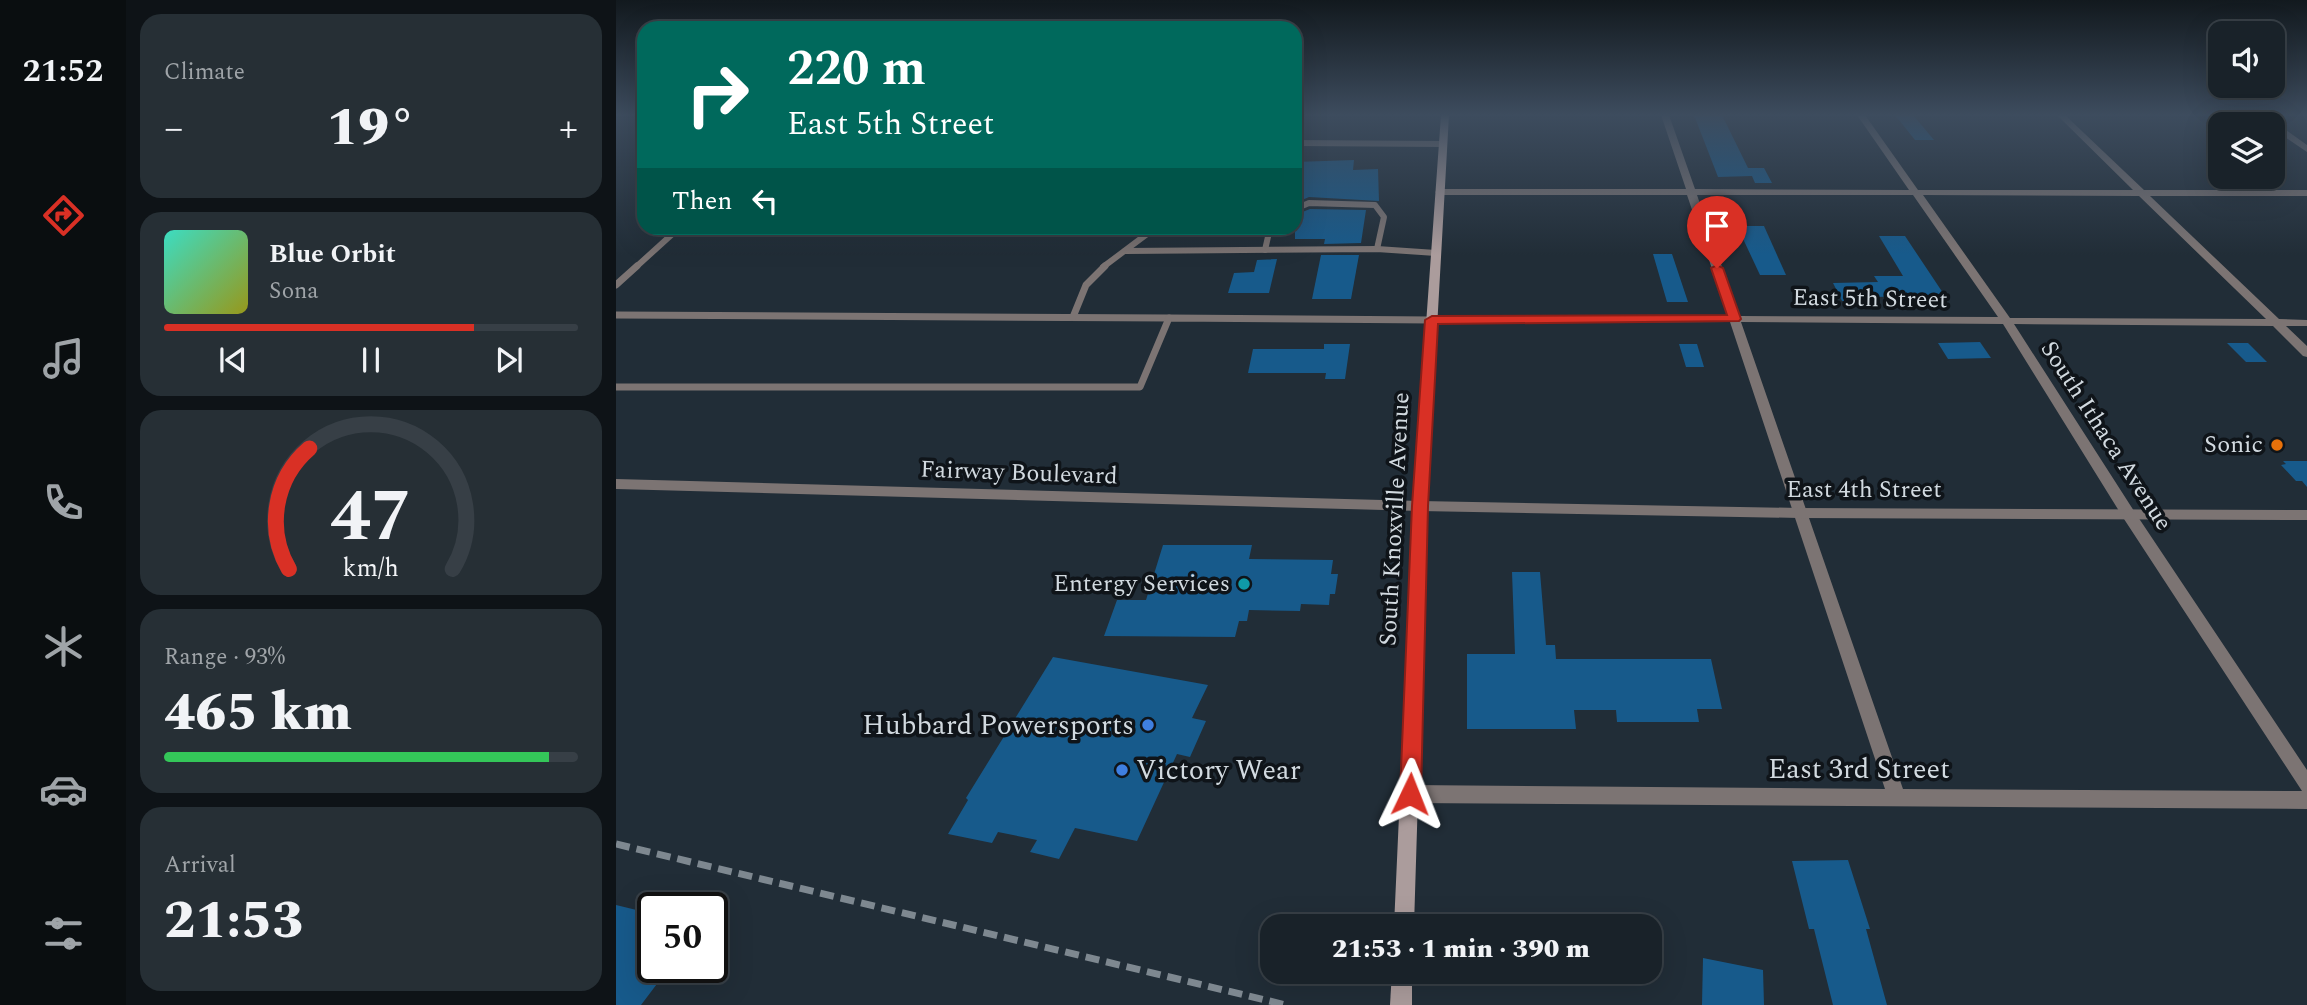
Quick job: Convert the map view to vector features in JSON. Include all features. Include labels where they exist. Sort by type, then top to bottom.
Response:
[{"type":"main road","name":"South Knoxville Avenue","points":[[1405,914],[1420,506],[1443,162]]},
{"type":"main road","points":[[1401,1005],[1402,984]]},
{"type":"street","points":[[1681,162],[1897,797]]},
{"type":"street","name":"South Ithaca Avenue","points":[[1895,162],[2007,322],[2129,515],[2307,785]]},
{"type":"street","points":[[2111,162],[2307,353]]},
{"type":"street","points":[[1440,192],[2307,193]]},
{"type":"street","name":"East 5th Street","points":[[1432,320],[2307,323]]},
{"type":"street","name":"Fairway Boulevard","points":[[616,484],[1420,506]]},
{"type":"street","name":"East 4th Street","points":[[1420,506],[1799,513],[2307,515]]},
{"type":"street","name":"East 3rd Street","points":[[1410,794],[2307,800]]},
{"type":"lane","points":[[1302,206],[1309,203],[1375,205],[1384,217],[1377,249]]},
{"type":"lane","points":[[616,285],[671,235]]},
{"type":"lane","points":[[1073,317],[1086,285],[1104,266],[1146,235]]},
{"type":"lane","points":[[1265,250],[1268,235]]},
{"type":"lane","points":[[1125,251],[1377,249],[1436,253]]},
{"type":"lane","points":[[616,315],[1432,320]]},
{"type":"lane","points":[[616,387],[1140,387],[1169,318]]},
{"type":"building","points":[[1302,162],[1354,162],[1353,170],[1378,169],[1379,201],[1309,197],[1302,200]]},
{"type":"building","points":[[1712,162],[1745,162],[1748,168],[1764,168],[1772,183],[1755,183],[1752,176],[1718,177]]},
{"type":"building","points":[[1310,209],[1366,210],[1361,243],[1324,244],[1325,239],[1295,239],[1295,235],[1302,235],[1302,212]]},
{"type":"building","points":[[1737,226],[1764,226],[1786,275],[1760,275]]},
{"type":"building","points":[[1879,236],[1905,236],[1945,296],[1866,297],[1868,301],[1842,301],[1833,283],[1878,282],[1874,276],[1903,276]]},
{"type":"building","points":[[1653,254],[1672,254],[1688,302],[1667,302]]},
{"type":"building","points":[[1321,255],[1359,255],[1351,299],[1312,299]]},
{"type":"building","points":[[1277,259],[1269,293],[1228,293],[1234,273],[1254,272],[1257,260]]},
{"type":"building","points":[[1980,342],[1991,358],[1948,359],[1938,343]]},
{"type":"building","points":[[2227,343],[2248,343],[2267,362],[2246,362]]},
{"type":"building","points":[[1324,344],[1350,344],[1345,379],[1325,379],[1326,373],[1248,373],[1253,349],[1324,349]]},
{"type":"building","points":[[1679,344],[1697,344],[1704,367],[1686,367]]},
{"type":"building","points":[[2283,461],[2307,461],[2307,487],[2302,481],[2296,481],[2281,465],[2286,464]]},
{"type":"building","name":"Entergy Services","points":[[1163,545],[1252,545],[1249,559],[1333,560],[1331,574],[1338,574],[1335,594],[1330,594],[1329,605],[1301,604],[1300,611],[1249,610],[1247,621],[1239,621],[1235,637],[1104,636],[1117,600],[1146,600]]},
{"type":"building","points":[[1512,572],[1540,572],[1546,645],[1555,645],[1556,659],[1711,659],[1722,709],[1697,709],[1699,722],[1617,722],[1616,710],[1574,710],[1576,729],[1467,729],[1467,654],[1515,654]]},
{"type":"building","points":[[1053,657],[1208,685],[1192,718],[1206,721],[1190,757],[1177,754],[1137,841],[1075,828],[1059,859],[1030,852],[1037,840],[998,832],[992,843],[948,834],[968,800],[966,798]]},
{"type":"building","points":[[1848,860],[1870,929],[1866,929],[1887,1005],[1833,1005],[1814,929],[1809,929],[1792,861]]},
{"type":"building","points":[[616,905],[637,910],[637,983],[658,983],[641,1005],[616,1005]]},
{"type":"building","points":[[1703,958],[1763,970],[1764,1005],[1702,1005]]},
{"type":"railway","points":[[616,844],[1286,1005]]},
{"type":"place","name":"Sonic","points":[[2277,445]]},
{"type":"place","name":"Entergy Services","points":[[1244,584]]},
{"type":"place","name":"Hubbard Powersports","points":[[1148,725]]},
{"type":"place","name":"Victory Wear","points":[[1122,770]]},
{"type":"route","points":[[1410,794],[1420,506],[1432,320],[1734,319],[1717,268]]}]
